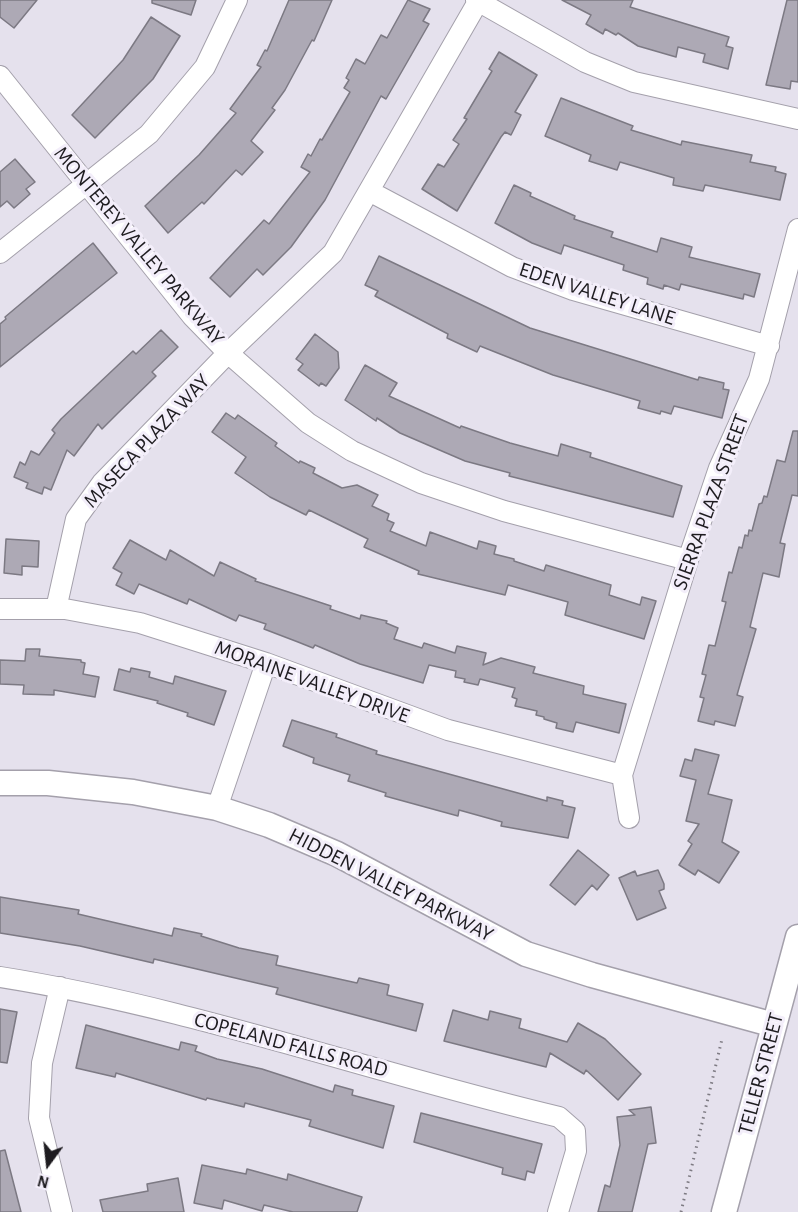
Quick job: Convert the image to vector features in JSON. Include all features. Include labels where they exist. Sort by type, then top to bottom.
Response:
[{"type":"street","points":[[0,253],[149,134],[206,67],[237,0]]},
{"type":"street","points":[[478,0],[585,62],[634,82],[798,119]]},
{"type":"street","name":"MASECA PLAZA WAY","points":[[56,609],[76,519],[102,483],[228,354],[333,252],[478,0]]},
{"type":"street","name":"MONTEREY VALLEY PARKWAY","points":[[0,76],[192,316],[228,354],[308,423],[352,451],[421,483],[504,512],[688,560]]},
{"type":"street","name":"EDEN VALLEY LANE","points":[[369,191],[512,267],[573,290],[768,346]]},
{"type":"street","name":"SIERRA PLAZA STREET","points":[[622,775],[688,560],[719,468],[759,379],[798,229]]},
{"type":"street","name":"MORAINE VALLEY DRIVE","points":[[0,609],[56,609],[140,623],[266,663],[448,730],[622,775]]},
{"type":"street","points":[[218,808],[266,663]]},
{"type":"street","points":[[622,775],[629,818]]},
{"type":"street","name":"HIDDEN VALLEY PARKWAY","points":[[0,783],[48,783],[133,792],[218,808],[269,825],[337,854],[526,954],[592,975],[774,1025]]},
{"type":"street","name":"TELLER STREET","points":[[724,1212],[798,937]]},
{"type":"street","name":"COPELAND FALLS ROAD","points":[[0,977],[60,987],[217,1024],[560,1117],[575,1131],[576,1151],[558,1212]]},
{"type":"street","points":[[60,987],[42,1063],[39,1118],[62,1212]]},
{"type":"path","points":[[681,1212],[723,1039]]},
{"type":"building","points":[[0,0],[37,0],[14,28],[0,17]]},
{"type":"building","points":[[152,0],[196,0],[191,15],[152,3]]},
{"type":"building","points":[[289,0],[332,0],[314,41],[312,40],[285,90],[272,108],[275,110],[251,141],[263,152],[242,175],[236,170],[204,204],[202,202],[168,233],[145,206],[199,155],[236,113],[230,109],[261,67],[257,65],[265,50],[267,51]]},
{"type":"building","points":[[408,0],[430,9],[423,21],[429,24],[386,99],[381,96],[325,200],[291,247],[263,275],[257,269],[230,297],[210,278],[264,220],[269,224],[310,172],[301,167],[308,154],[311,156],[320,139],[322,140],[350,92],[344,88],[349,80],[346,78],[356,59],[365,64],[381,35],[387,38]]},
{"type":"building","points":[[562,0],[633,0],[630,7],[729,37],[726,46],[733,48],[728,69],[703,62],[705,54],[678,47],[676,57],[638,46],[618,33],[616,35],[605,29],[603,34],[586,24],[591,15]]},
{"type":"building","points":[[787,0],[798,0],[798,82],[791,81],[790,89],[766,85]]},
{"type":"building","points":[[151,17],[180,36],[153,79],[95,138],[72,115],[123,60]]},
{"type":"building","points":[[499,52],[537,75],[515,112],[521,115],[511,135],[505,132],[501,137],[457,211],[422,189],[438,164],[444,167],[459,144],[453,140],[467,119],[464,118],[492,71],[489,69]]},
{"type":"building","points":[[561,98],[633,126],[631,130],[681,145],[682,141],[752,155],[750,162],[776,167],[775,171],[786,174],[780,200],[705,185],[703,191],[673,185],[674,178],[620,162],[617,170],[589,161],[591,155],[545,136]]},
{"type":"building","points":[[15,159],[35,182],[26,189],[30,194],[14,208],[7,201],[0,207],[0,172]]},
{"type":"building","points":[[514,185],[531,193],[530,196],[575,216],[574,219],[613,232],[611,237],[657,252],[661,238],[692,247],[689,257],[760,274],[754,297],[744,294],[743,299],[681,284],[679,290],[664,285],[663,289],[647,284],[648,278],[623,270],[624,265],[564,245],[561,254],[532,243],[495,223]]},
{"type":"building","points":[[93,243],[117,273],[0,367],[0,324],[6,319],[5,317]]},
{"type":"building","points":[[379,256],[530,328],[698,380],[699,377],[724,383],[723,389],[729,390],[722,418],[674,406],[671,414],[661,411],[660,414],[638,408],[640,401],[553,375],[480,346],[477,352],[447,338],[448,334],[375,296],[378,291],[365,285]]},
{"type":"building","points":[[161,330],[178,347],[152,372],[156,376],[102,429],[98,424],[74,456],[67,450],[51,490],[44,487],[42,494],[26,488],[28,483],[14,477],[20,462],[25,465],[31,451],[39,455],[55,433],[52,430],[61,419],[133,351],[136,354]]},
{"type":"building","points":[[315,334],[338,352],[339,368],[326,386],[321,383],[319,386],[298,370],[303,364],[296,359]]},
{"type":"building","points":[[365,365],[397,383],[389,396],[460,428],[461,426],[558,456],[561,444],[591,453],[590,457],[682,486],[673,517],[509,476],[510,473],[465,461],[400,433],[377,418],[376,421],[345,400]]},
{"type":"building","points":[[226,413],[235,419],[238,415],[277,443],[275,446],[299,463],[300,461],[315,468],[313,473],[342,488],[357,485],[378,495],[372,506],[389,514],[387,520],[394,523],[390,531],[426,546],[430,532],[477,549],[479,541],[496,546],[494,554],[544,571],[546,565],[611,585],[609,595],[640,605],[642,597],[656,601],[644,639],[565,615],[568,602],[508,585],[505,595],[418,574],[419,571],[364,547],[368,539],[309,510],[306,515],[270,497],[235,473],[246,457],[212,432]]},
{"type":"building","points":[[793,431],[798,431],[798,496],[792,495],[780,543],[785,544],[779,577],[763,573],[750,627],[756,629],[737,695],[743,697],[735,726],[715,721],[714,725],[698,721],[704,698],[700,697],[706,675],[702,674],[709,645],[715,646],[726,602],[722,601],[729,572],[732,573],[745,535],[748,536],[749,530],[752,531],[759,504],[762,503],[764,496],[767,497],[777,460],[785,462]]},
{"type":"building","points":[[6,539],[39,541],[38,567],[22,566],[22,575],[4,573]]},
{"type":"building","points":[[130,540],[166,560],[170,550],[214,576],[220,562],[256,579],[255,581],[331,606],[330,609],[360,619],[361,615],[387,621],[386,623],[398,628],[394,639],[422,648],[424,643],[455,653],[457,646],[486,653],[483,665],[501,658],[535,667],[533,673],[584,686],[583,694],[626,704],[619,733],[576,722],[573,732],[556,728],[557,723],[536,715],[537,711],[515,706],[517,699],[512,697],[515,688],[480,679],[478,685],[464,682],[465,679],[455,677],[456,671],[429,665],[423,683],[360,664],[315,645],[313,648],[264,629],[266,624],[239,615],[236,621],[189,599],[187,604],[139,584],[134,594],[116,585],[122,573],[113,568]]},
{"type":"building","points":[[26,649],[40,649],[39,656],[81,660],[85,663],[83,674],[99,677],[95,697],[54,690],[54,695],[23,694],[24,685],[0,684],[0,660],[25,661]]},
{"type":"building","points":[[131,668],[150,672],[149,677],[173,684],[175,676],[226,691],[214,725],[187,716],[188,713],[157,703],[158,701],[114,690],[119,669],[130,672]]},
{"type":"building","points":[[292,720],[337,734],[336,737],[377,751],[376,754],[547,801],[547,797],[563,801],[562,805],[575,808],[568,838],[501,826],[502,822],[459,810],[458,816],[385,796],[386,793],[348,781],[350,775],[313,763],[314,758],[283,746]]},
{"type":"building","points":[[695,749],[719,755],[708,794],[732,800],[722,842],[739,852],[719,883],[698,870],[695,875],[679,865],[692,844],[688,841],[699,824],[686,821],[696,780],[680,776],[685,759],[692,761]]},
{"type":"building","points":[[578,850],[609,875],[597,890],[592,885],[575,905],[550,885]]},
{"type":"building","points":[[658,870],[664,884],[664,889],[659,891],[666,908],[637,920],[619,878],[635,871],[637,876]]},
{"type":"building","points":[[0,897],[79,910],[78,914],[172,936],[174,928],[202,934],[201,936],[239,948],[278,956],[276,965],[357,983],[359,978],[389,985],[387,995],[423,1004],[416,1031],[276,994],[278,988],[154,959],[153,963],[80,946],[0,933]]},
{"type":"building","points":[[0,1009],[17,1012],[7,1063],[0,1062]]},
{"type":"building","points":[[453,1010],[488,1020],[490,1011],[521,1019],[519,1028],[567,1042],[578,1023],[605,1039],[641,1074],[618,1100],[586,1070],[584,1074],[550,1053],[546,1067],[444,1041]]},
{"type":"building","points":[[86,1025],[179,1050],[181,1042],[197,1046],[195,1051],[217,1059],[262,1069],[333,1092],[335,1085],[353,1090],[352,1095],[394,1106],[383,1148],[309,1126],[311,1120],[245,1103],[244,1107],[207,1098],[206,1100],[116,1073],[115,1077],[76,1068]]},
{"type":"building","points":[[651,1107],[656,1143],[648,1144],[632,1212],[598,1212],[605,1185],[610,1187],[620,1145],[617,1117],[635,1115],[629,1110]]},
{"type":"building","points":[[421,1113],[542,1144],[534,1173],[527,1171],[525,1180],[502,1174],[503,1168],[414,1142]]},
{"type":"building","points":[[5,1150],[21,1212],[0,1212],[0,1151]]},
{"type":"building","points":[[202,1165],[246,1174],[247,1169],[287,1180],[288,1174],[362,1197],[357,1212],[293,1212],[264,1205],[262,1211],[224,1200],[222,1209],[194,1203]]},
{"type":"building","points":[[178,1178],[184,1212],[103,1212],[100,1200],[148,1191],[147,1184]]}]
